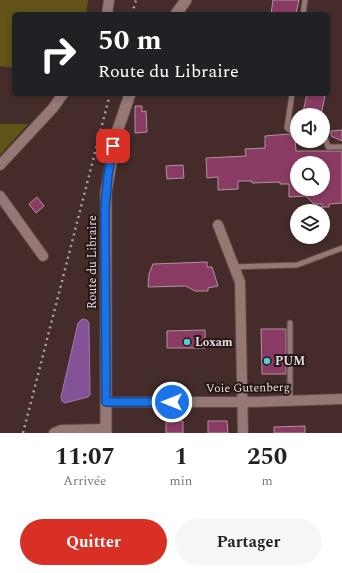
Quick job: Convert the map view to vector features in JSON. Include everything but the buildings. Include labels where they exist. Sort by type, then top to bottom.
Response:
[{"type":"main road","points":[[177,12],[186,0]]},
{"type":"main road","name":"Route du Libraire","points":[[106,431],[106,192],[116,135],[129,96]]},
{"type":"street","points":[[107,12],[109,0]]},
{"type":"street","points":[[0,165],[61,96]]},
{"type":"street","points":[[0,196],[43,256]]},
{"type":"street","points":[[218,225],[240,282],[243,433]]},
{"type":"street","name":"Voie Gutenberg","points":[[106,402],[242,402],[342,399]]},
{"type":"street","points":[[54,433],[61,430],[106,431]]},
{"type":"lane","points":[[303,12],[304,0]]},
{"type":"lane","points":[[290,130],[287,128],[292,96]]},
{"type":"lane","points":[[330,147],[342,147]]},
{"type":"lane","points":[[234,267],[297,265],[342,248]]},
{"type":"lane","points":[[290,323],[290,401]]},
{"type":"shaded area","points":[[0,0],[88,0],[86,12],[12,12],[12,68],[0,66]]},
{"type":"shaded area","points":[[0,124],[28,124],[0,155]]},
{"type":"shaded area","points":[[82,319],[87,320],[89,323],[90,395],[88,397],[65,403],[62,401],[61,397],[78,323]]},
{"type":"railway","points":[[133,12],[136,0]]},
{"type":"railway","points":[[23,433],[109,96]]},
{"type":"place","name":"Loxam","points":[[187,342]]},
{"type":"place","name":"PUM","points":[[267,361]]},
{"type":"route","points":[[113,146],[105,207],[106,402],[172,402]]}]
